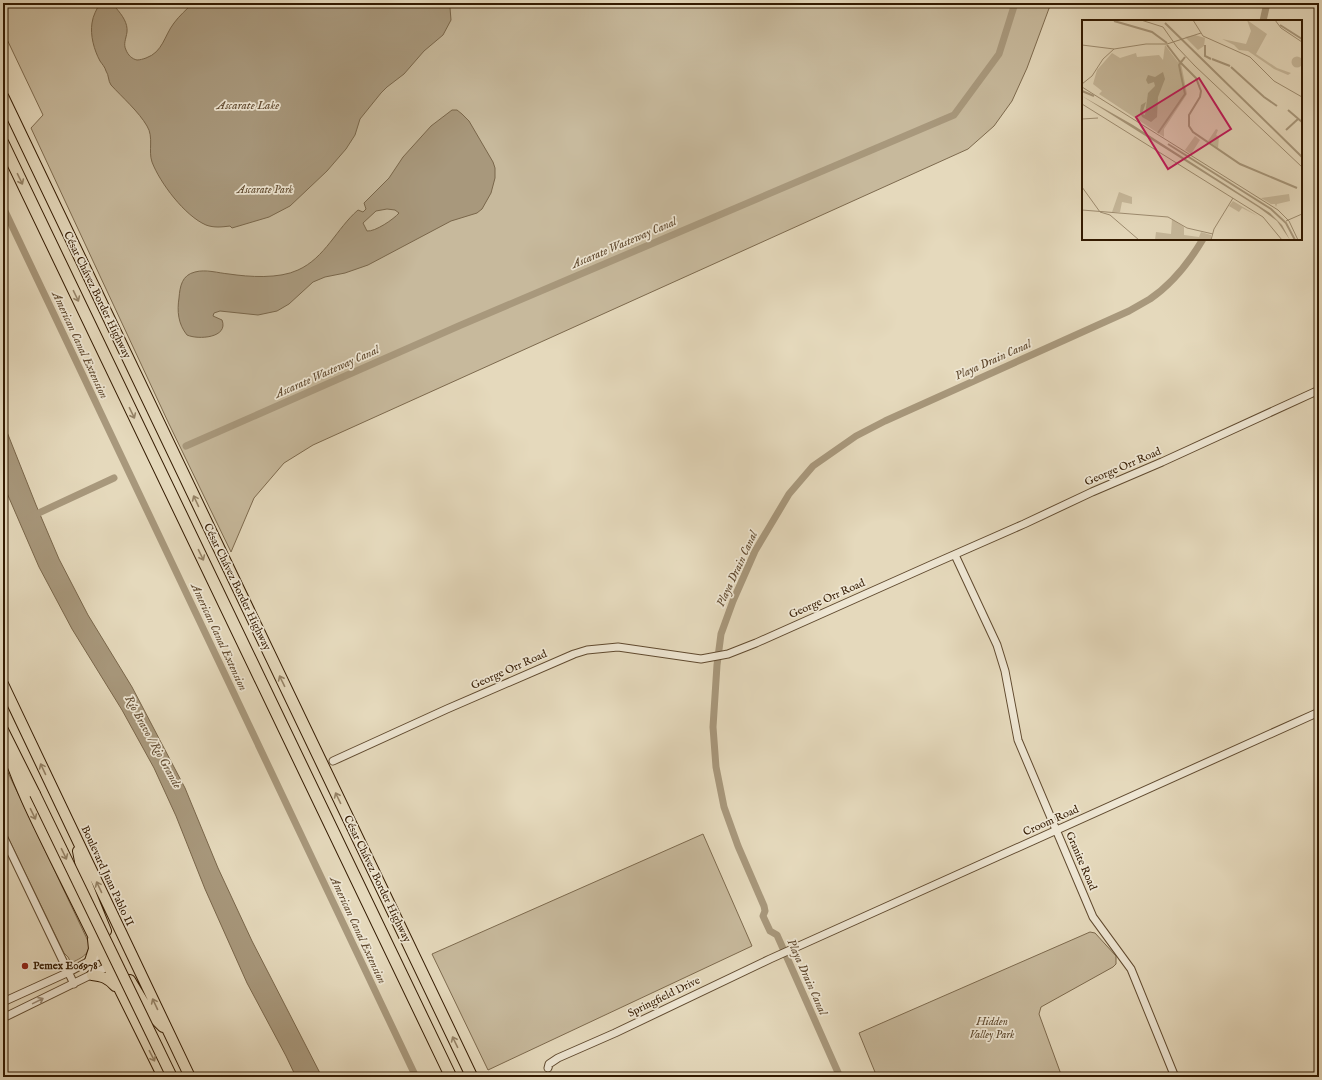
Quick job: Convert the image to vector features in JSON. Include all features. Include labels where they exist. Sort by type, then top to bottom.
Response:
[{"type":"highway","name":"César Chávez Border Highway","points":[[3,97],[472,1077]]},
{"type":"highway","name":"César Chávez Border Highway","points":[[3,143],[451,1077]]},
{"type":"highway","name":"Boulevard Juan Pablo II","points":[[3,684],[190,1077]]},
{"type":"highway","points":[[3,730],[172,1077]]},
{"type":"highway","points":[[3,739],[18,782],[92,935],[107,960],[122,995],[163,1077]]},
{"type":"highway","points":[[75,837],[82,872],[112,946],[107,960]]},
{"type":"highway","points":[[90,961],[94,949],[92,935]]},
{"type":"highway","points":[[107,960],[121,965],[151,1015],[169,1033]]},
{"type":"highway","points":[[92,975],[107,978],[114,984],[122,995]]},
{"type":"street","name":"George Orr Road","points":[[333,761],[447,709],[574,654],[587,650],[618,647],[693,659],[723,656],[756,643],[926,566],[955,555],[1319,390]]},
{"type":"street","name":"Granite Road","points":[[955,555],[1000,651],[1018,740],[1056,831],[1093,917],[1131,969],[1175,1077]]},
{"type":"street","name":"Croom Road","points":[[792,949],[1319,712]]},
{"type":"street","points":[[3,836],[74,984]]},
{"type":"street","name":"Springfield Drive","points":[[548,1068],[549,1064],[558,1058],[615,1033],[792,949]]},
{"type":"street","points":[[3,1002],[90,961],[107,960]]},
{"type":"street","points":[[3,1018],[92,975],[107,960]]},
{"type":"green space","name":"Ascarate Park","points":[[3,3],[1051,3],[1027,68],[1012,101],[994,126],[968,149],[313,445],[284,463],[254,498],[231,552],[169,424],[31,128],[43,115],[3,31]]},
{"type":"green space","points":[[3,762],[88,941],[89,945],[85,955],[71,963],[64,953],[3,827]]},
{"type":"green space","points":[[703,834],[752,946],[488,1070],[432,954]]},
{"type":"green space","name":"Hidden Valley Park","points":[[1090,932],[1095,933],[1116,956],[1116,964],[1041,1007],[1039,1014],[1062,1077],[877,1077],[859,1033]]},
{"type":"water","name":"Ascarate Lake","points":[[100,3],[118,3],[116,8],[127,25],[125,48],[133,59],[140,60],[152,55],[160,48],[174,23],[193,3],[453,3],[450,8],[451,20],[443,35],[424,51],[404,74],[381,93],[360,119],[355,135],[346,149],[327,171],[290,206],[269,217],[232,228],[230,226],[209,226],[198,221],[174,198],[161,179],[152,162],[151,139],[147,126],[135,110],[111,85],[107,73],[96,52],[92,37],[92,28],[93,17]]},
{"type":"water","points":[[452,110],[457,110],[469,121],[495,168],[495,178],[491,193],[482,209],[477,213],[451,221],[368,265],[345,273],[325,277],[313,282],[289,304],[277,311],[258,315],[220,311],[214,313],[213,316],[222,320],[223,326],[221,331],[217,334],[205,337],[192,337],[187,335],[180,322],[178,308],[179,294],[184,278],[191,273],[203,271],[246,276],[273,276],[290,273],[307,265],[316,258],[350,217],[358,210],[363,212],[366,209],[364,203],[389,178],[403,157],[431,126]],"holes":[[[387,209],[395,210],[399,213],[384,225],[367,231],[363,223],[376,211]]]},
{"type":"water","name":"Río Bravo / Rio Grande","points":[[3,422],[59,559],[88,615],[132,687],[185,788],[218,868],[252,941],[322,1077],[296,1077],[247,983],[205,889],[176,816],[154,768],[122,710],[72,629],[39,567],[3,484]]},
{"type":"waterway","name":"Ascarate Wasteway Canal","points":[[186,446],[461,325],[954,115],[999,54],[1015,3]]},
{"type":"waterway","name":"Playa Drain Canal","points":[[1263,20],[1267,3]]},
{"type":"waterway","name":"American Canal Extension","points":[[3,207],[416,1077]]},
{"type":"waterway","name":"Playa Drain Canal","points":[[840,1077],[777,935],[770,931],[763,916],[765,911],[764,906],[738,846],[724,807],[716,767],[713,727],[717,665],[721,634],[733,601],[755,551],[789,494],[813,466],[856,436],[885,421],[1129,311],[1150,299],[1180,272],[1202,240]]},
{"type":"waterway","name":"Ascarate Wasteway Canal","points":[[30,517],[114,478]]},
{"type":"place","name":"Pemex E06978","points":[[25,966]]}]
